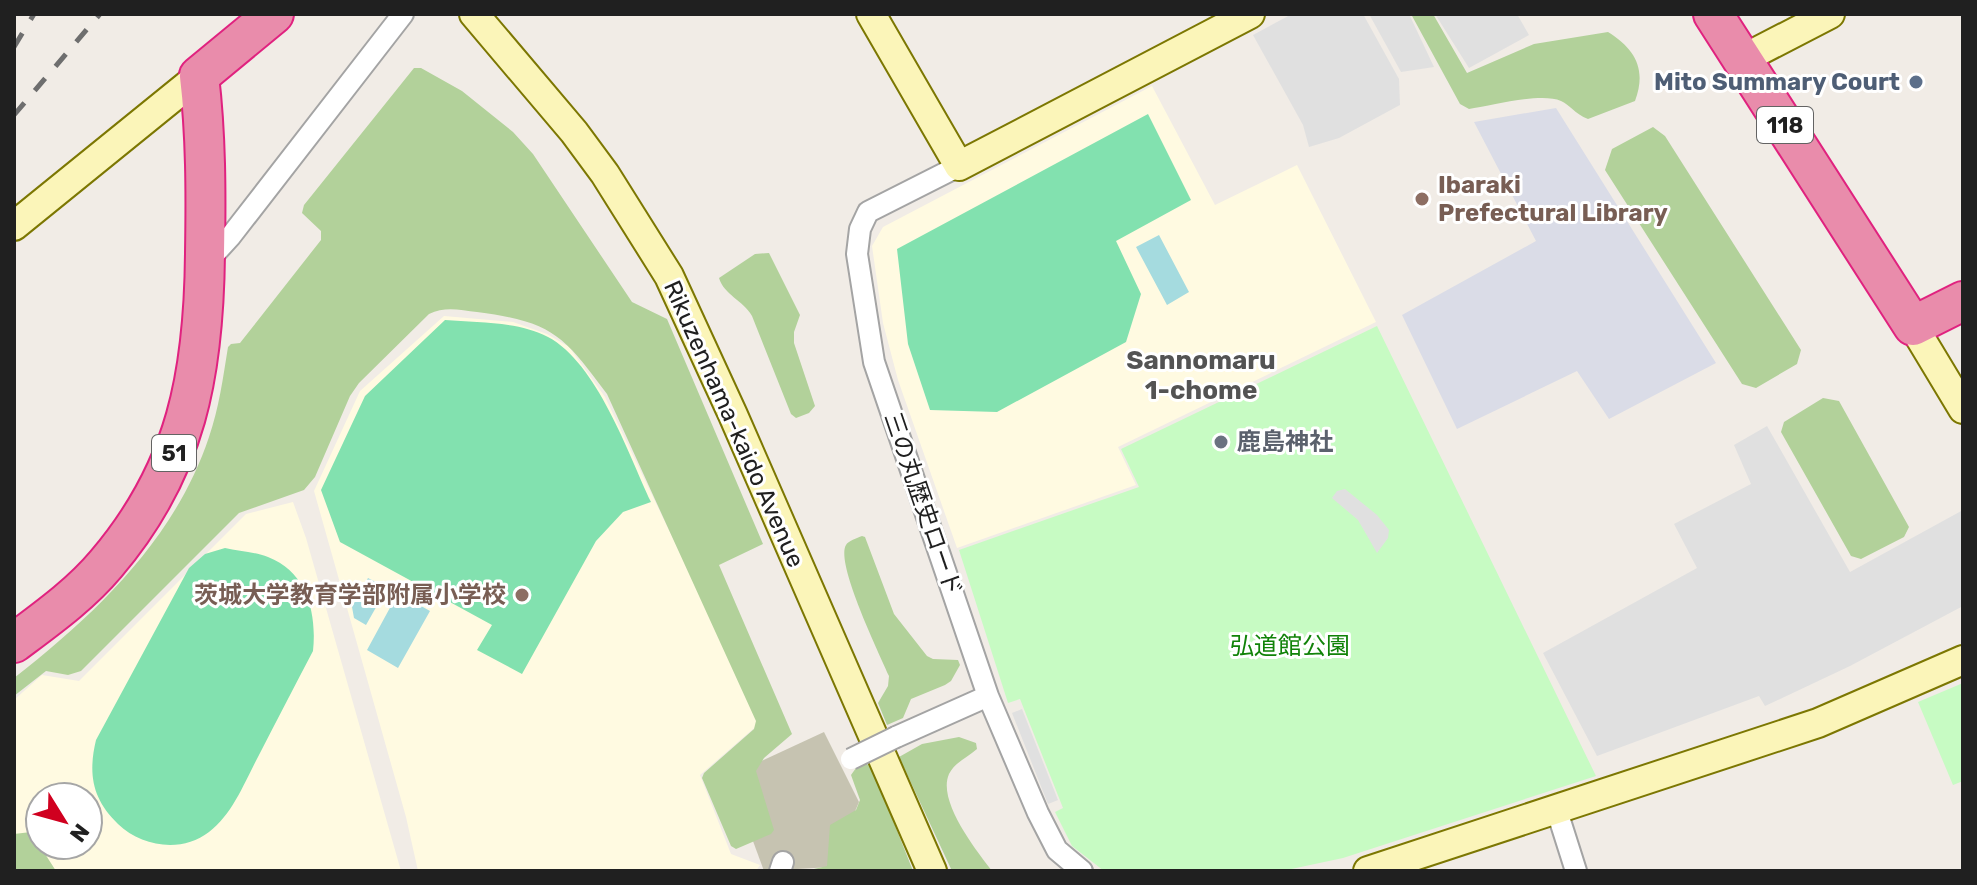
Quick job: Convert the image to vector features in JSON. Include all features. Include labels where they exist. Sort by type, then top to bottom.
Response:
[{"type":"highway","points":[[199,76],[274,14]]},
{"type":"highway","name":"118","points":[[1713,14],[1913,326]]},
{"type":"highway","name":"51","points":[[14,643],[79,592],[105,566],[145,512],[161,484],[185,428],[203,331],[205,131],[199,76]]},
{"type":"highway","points":[[1913,326],[1963,301]]},
{"type":"street","points":[[205,264],[230,237],[403,14]]},
{"type":"street","name":"Rikuzenhama-kaido Avenue","points":[[474,14],[574,132],[605,174],[669,276],[932,871]]},
{"type":"street","points":[[871,14],[959,166],[1250,14]]},
{"type":"street","points":[[1743,59],[1830,14]]},
{"type":"street","points":[[14,226],[199,76]]},
{"type":"street","name":"三の丸歴史ロード","points":[[959,166],[868,212],[860,229],[857,254],[874,362],[988,696],[1057,850],[1082,871]]},
{"type":"street","points":[[1913,326],[1963,409]]},
{"type":"street","points":[[1368,871],[1401,866],[1556,808],[1818,723],[1963,660]]},
{"type":"street","points":[[849,761],[988,696]]},
{"type":"street","points":[[1556,808],[1576,871]]},
{"type":"shaded area","points":[[1292,14],[1363,14],[1399,79],[1400,105],[1339,138],[1309,147],[1303,125],[1253,35]]},
{"type":"shaded area","points":[[1369,14],[1409,14],[1434,67],[1401,72]]},
{"type":"shaded area","points":[[1435,14],[1517,14],[1529,35],[1469,68]]},
{"type":"shaded area","points":[[1152,86],[1215,205],[1297,165],[1376,322],[1118,447],[1136,485],[957,548],[898,380],[883,323],[872,246],[883,227]]},
{"type":"shaded area","points":[[1556,108],[1716,363],[1609,419],[1577,371],[1457,429],[1402,315],[1536,241],[1474,122]]},
{"type":"shaded area","name":"茨城大学教育学部附属小学校","points":[[444,316],[513,322],[547,334],[569,347],[605,397],[761,722],[700,775],[731,854],[760,865],[756,871],[418,871],[406,817],[314,491],[360,391]]},
{"type":"shaded area","points":[[1767,426],[1850,572],[1963,510],[1963,606],[1850,666],[1765,706],[1759,696],[1597,756],[1543,653],[1697,568],[1674,524],[1751,484],[1734,445]]},
{"type":"shaded area","points":[[1345,489],[1377,515],[1389,530],[1388,538],[1377,553],[1358,520],[1332,498],[1337,491]]},
{"type":"shaded area","points":[[293,502],[401,871],[14,871],[14,700],[42,675],[79,681],[246,514]]},
{"type":"shaded area","points":[[1022,709],[1058,800],[1048,804],[1012,713]]},
{"type":"shaded area","points":[[824,732],[859,802],[831,867],[764,871],[729,776]]},
{"type":"green space","points":[[1411,14],[1433,14],[1467,73],[1534,44],[1608,32],[1625,45],[1636,61],[1640,79],[1635,101],[1588,119],[1564,102],[1541,98],[1469,109],[1460,104]]},
{"type":"green space","points":[[414,68],[421,68],[462,91],[513,132],[533,154],[632,302],[667,319],[763,544],[719,565],[792,734],[764,758],[756,771],[774,830],[771,834],[736,849],[731,846],[702,778],[754,729],[756,721],[607,394],[579,358],[554,335],[540,327],[503,316],[453,309],[429,314],[359,383],[350,396],[315,477],[304,490],[239,513],[81,671],[68,675],[46,671],[14,696],[14,678],[103,601],[130,572],[176,509],[209,437],[228,347],[240,343],[321,240],[321,231],[302,213],[304,205]]},
{"type":"green space","points":[[1148,114],[1191,200],[1116,241],[1141,294],[1126,342],[997,412],[930,410],[908,344],[897,249]]},
{"type":"green space","points":[[1653,127],[1665,136],[1801,350],[1797,364],[1756,388],[1742,384],[1605,170],[1612,149]]},
{"type":"green space","points":[[769,253],[800,315],[794,343],[815,406],[809,413],[796,418],[791,414],[752,316],[725,289],[719,278],[755,254]]},
{"type":"green space","points":[[445,320],[524,328],[548,337],[566,350],[582,367],[609,411],[651,502],[623,512],[596,541],[522,674],[477,650],[492,625],[340,542],[321,490],[365,396]]},
{"type":"green space","name":"弘道館公園","points":[[1377,326],[1596,776],[1343,858],[1282,871],[1104,871],[1072,846],[1055,812],[1063,808],[1020,699],[1008,703],[959,550],[1139,487],[1121,449]]},
{"type":"green space","points":[[1823,398],[1839,401],[1909,527],[1904,537],[1861,559],[1851,556],[1781,432],[1784,422]]},
{"type":"green space","points":[[862,536],[894,614],[927,656],[958,660],[960,665],[951,681],[911,699],[903,718],[887,725],[878,703],[888,686],[889,676],[852,589],[844,555],[846,545]]},
{"type":"green space","points":[[225,548],[252,553],[268,557],[292,573],[307,595],[311,609],[313,651],[225,816],[209,832],[187,843],[150,842],[128,832],[104,808],[104,781],[94,781],[92,764],[96,740],[189,568],[205,554]]},
{"type":"green space","points":[[1963,683],[1963,781],[1953,785],[1918,702]]},
{"type":"green space","points":[[959,737],[976,743],[977,749],[949,774],[948,798],[960,825],[992,871],[952,871],[899,757],[922,744]]},
{"type":"green space","points":[[865,763],[872,767],[913,871],[805,871],[827,866],[830,825],[856,810],[860,800],[851,775]]},
{"type":"green space","points":[[24,833],[24,861],[50,861],[56,871],[14,871],[14,834]]},
{"type":"water","points":[[1159,235],[1189,292],[1167,305],[1136,247]]},
{"type":"water","points":[[368,578],[387,588],[366,625],[354,618],[352,607]]},
{"type":"water","points":[[398,593],[430,611],[398,668],[367,650]]},
{"type":"railway","points":[[14,47],[34,14]]},
{"type":"railway","points":[[14,115],[100,14]]},
{"type":"place","name":"Mito Summary Court","points":[[1916,82]]},
{"type":"place","name":"Ibaraki Prefectural Library","points":[[1422,199]]},
{"type":"place","name":"鹿島神社","points":[[1221,442]]},
{"type":"place","name":"茨城大学教育学部附属小学校","points":[[522,595]]},
{"type":"district","name":"Sannomaru 1-chome","points":[[1201,375]]}]
